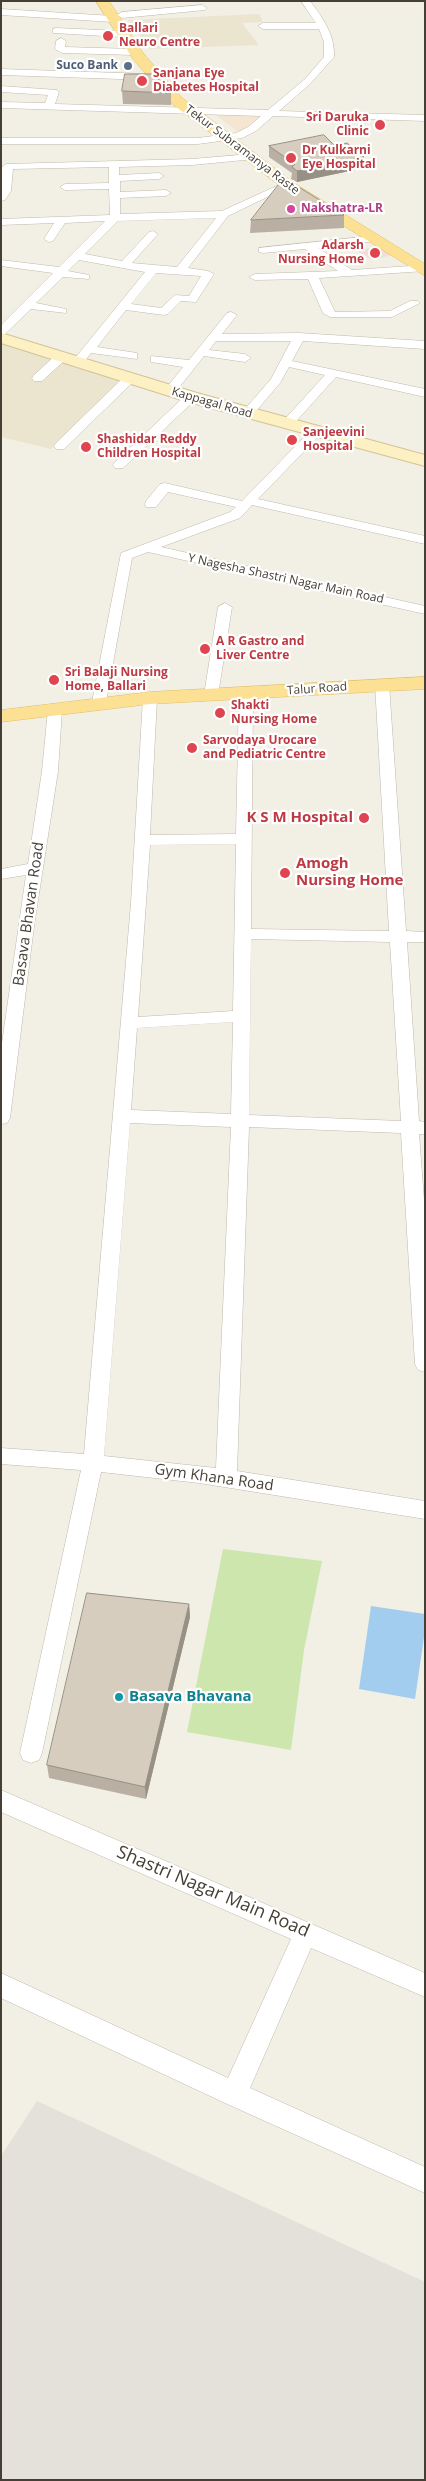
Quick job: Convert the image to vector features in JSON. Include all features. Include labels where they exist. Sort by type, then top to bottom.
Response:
[{"type":"main road","name":"Tekur Subramanya Raste","points":[[102,1],[117,17],[122,34],[134,52],[176,100],[199,112],[232,137],[250,157],[287,185],[372,239],[422,267]]},
{"type":"main road","points":[[113,1],[117,17],[166,78],[199,112]]},
{"type":"main road","points":[[232,137],[422,267]]},
{"type":"main road","name":"Kappagal Road","points":[[1,338],[191,397],[425,460]]},
{"type":"main road","name":"Talur Road","points":[[1,716],[55,710],[99,702],[150,698],[425,683]]},
{"type":"street","points":[[1,141],[198,141],[232,137],[252,129],[308,81],[329,57],[330,47],[320,22],[305,1]]},
{"type":"street","points":[[1,12],[117,17],[202,8]]},
{"type":"street","points":[[262,23],[320,22]]},
{"type":"street","points":[[56,31],[122,34]]},
{"type":"street","points":[[61,41],[60,49],[62,50],[134,52]]},
{"type":"street","points":[[1,72],[154,77]]},
{"type":"street","points":[[1,90],[54,92],[49,107]]},
{"type":"street","points":[[1,105],[425,118]]},
{"type":"street","points":[[3,194],[4,171],[10,166],[192,162],[250,157]]},
{"type":"street","points":[[1,332],[115,218],[114,164]]},
{"type":"street","points":[[115,186],[159,176]]},
{"type":"street","points":[[1,222],[224,214],[287,185]]},
{"type":"street","points":[[65,188],[115,186],[166,192]]},
{"type":"street","points":[[180,270],[224,214]]},
{"type":"street","points":[[49,239],[62,219]]},
{"type":"street","points":[[124,265],[153,234]]},
{"type":"street","points":[[264,250],[372,239]]},
{"type":"street","points":[[308,246],[350,274]]},
{"type":"street","points":[[77,256],[152,270],[170,272],[180,270],[208,274],[192,300],[179,297],[164,312],[119,310]]},
{"type":"street","points":[[1,263],[85,277]]},
{"type":"street","points":[[254,277],[350,274],[422,267]]},
{"type":"street","points":[[77,363],[152,270]]},
{"type":"street","points":[[312,275],[329,313],[334,315],[392,314],[414,303]]},
{"type":"street","points":[[28,305],[62,311]]},
{"type":"street","points":[[119,310],[159,321]]},
{"type":"street","points":[[170,390],[231,315]]},
{"type":"street","points":[[212,338],[299,337],[425,345]]},
{"type":"street","points":[[248,413],[276,380],[299,337]]},
{"type":"street","points":[[89,349],[133,356]]},
{"type":"street","points":[[200,352],[245,358]]},
{"type":"street","points":[[38,378],[61,358]]},
{"type":"street","points":[[155,359],[191,364]]},
{"type":"street","points":[[285,363],[425,393]]},
{"type":"street","points":[[287,424],[333,373]]},
{"type":"street","points":[[60,446],[129,379]]},
{"type":"street","points":[[119,465],[191,397]]},
{"type":"street","points":[[99,702],[126,556],[235,515],[316,432]]},
{"type":"street","points":[[151,504],[166,487],[425,540]]},
{"type":"street","name":"Y Nagesha Shastri Nagar Main Road","points":[[146,548],[425,610]]},
{"type":"street","points":[[211,695],[225,607]]},
{"type":"street","points":[[382,684],[398,936],[417,1128],[425,1364]]},
{"type":"street","points":[[226,1478],[240,1121],[246,693]]},
{"type":"street","points":[[31,1753],[93,1463],[130,1023],[150,698]]},
{"type":"street","name":"Basava Bhavan Road","points":[[1,1118],[7,1029],[50,771],[55,710]]},
{"type":"street","points":[[142,840],[244,839]]},
{"type":"street","points":[[1,874],[35,868]]},
{"type":"street","points":[[244,934],[425,937]]},
{"type":"street","points":[[130,1023],[242,1016]]},
{"type":"street","points":[[122,1116],[417,1128]]},
{"type":"street","name":"Gym Khana Road","points":[[1,1456],[93,1463],[226,1478],[425,1510]]},
{"type":"street","name":"Shastri Nagar Main Road","points":[[1,1801],[425,1985]]},
{"type":"street","points":[[234,2094],[306,1932]]},
{"type":"street","points":[[1,1985],[234,2094],[425,2180]]},
{"type":"shaded area","points":[[259,14],[263,22],[242,23],[259,45],[150,49],[128,20]]},
{"type":"shaded area","points":[[214,114],[262,116],[241,134]]},
{"type":"shaded area","name":"Adarsh Nursing Home","points":[[379,246],[392,255],[372,260],[357,251]]},
{"type":"shaded area","points":[[1,342],[120,381],[51,449],[1,437]]},
{"type":"shaded area","points":[[37,2101],[425,2282],[425,2480],[1,2480],[1,2156]]},
{"type":"green space","points":[[223,1549],[322,1561],[304,1650],[291,1750],[187,1732]]},
{"type":"water","points":[[371,1606],[425,1614],[425,1630],[415,1699],[359,1689]]},
{"type":"building","points":[[125,74],[154,74],[171,93],[122,91]]},
{"type":"building","points":[[324,135],[335,146],[347,143],[364,157],[297,171],[292,167],[295,164],[269,146]]},
{"type":"building","points":[[284,178],[344,215],[251,220]]},
{"type":"building","name":"Basava Bhavana","points":[[87,1593],[189,1604],[145,1787],[47,1765]]},
{"type":"place","name":"Ballari Neuro Centre","points":[[108,36]]},
{"type":"place","name":"Suco Bank","points":[[128,66]]},
{"type":"place","name":"Sanjana Eye Diabetes Hospital","points":[[142,81]]},
{"type":"place","name":"Sri Daruka Clinic","points":[[380,125]]},
{"type":"place","name":"Dr Kulkarni Eye Hospital","points":[[291,158]]},
{"type":"place","name":"Nakshatra-LR","points":[[291,209]]},
{"type":"place","name":"Adarsh Nursing Home","points":[[375,253]]},
{"type":"place","name":"Sanjeevini Hospital","points":[[292,440]]},
{"type":"place","name":"Shashidar Reddy Children Hospital","points":[[86,447]]},
{"type":"place","name":"A R Gastro and Liver Centre","points":[[205,649]]},
{"type":"place","name":"Sri Balaji Nursing Home, Ballari","points":[[54,680]]},
{"type":"place","name":"Shakti Nursing Home","points":[[220,713]]},
{"type":"place","name":"Sarvodaya Urocare and Pediatric Centre","points":[[192,748]]},
{"type":"place","name":"K S M Hospital","points":[[364,818]]},
{"type":"place","name":"Amogh Nursing Home","points":[[285,873]]},
{"type":"place","name":"Basava Bhavana","points":[[119,1697]]}]
